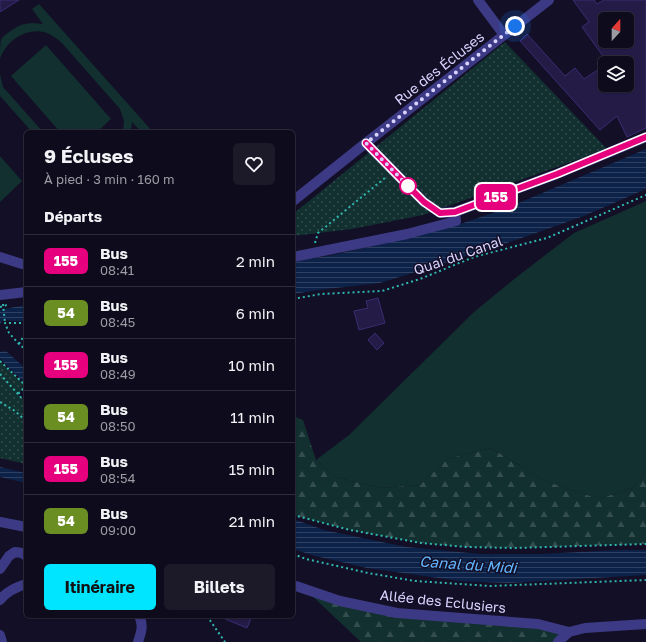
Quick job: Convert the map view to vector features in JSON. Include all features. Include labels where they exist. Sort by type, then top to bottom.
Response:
[{"type":"street","points":[[478,0],[504,35]]},
{"type":"street","name":"Rue des Écluses","points":[[295,199],[548,0]]},
{"type":"street","points":[[366,143],[424,202],[440,213],[455,212],[557,174],[646,137]]},
{"type":"street","points":[[295,257],[407,234],[456,221],[455,212]]},
{"type":"street","points":[[0,257],[24,264]]},
{"type":"street","points":[[0,295],[24,292]]},
{"type":"street","points":[[0,522],[24,526]]},
{"type":"street","points":[[0,569],[9,556],[15,552],[24,554]]},
{"type":"street","points":[[0,600],[14,588],[24,585]]},
{"type":"street","name":"Allée des Eclusiers","points":[[295,586],[340,601],[397,613],[538,624],[569,632]]},
{"type":"street","points":[[138,642],[141,634],[142,621],[140,618]]},
{"type":"street","points":[[558,642],[569,632],[586,628],[646,624]]},
{"type":"street","points":[[0,635],[2,642]]},
{"type":"path","points":[[313,253],[318,233],[389,175]]},
{"type":"path","name":"Quai du Canal","points":[[295,300],[321,294],[382,291],[420,279],[474,257],[547,238],[646,195]]},
{"type":"path","points":[[7,305],[1,306],[5,323],[9,333],[24,348]]},
{"type":"path","points":[[5,323],[24,323]]},
{"type":"path","points":[[19,344],[24,337]]},
{"type":"path","points":[[0,361],[24,384]]},
{"type":"path","points":[[0,374],[24,401]]},
{"type":"path","points":[[18,394],[24,388]]},
{"type":"path","points":[[0,402],[16,411],[24,419]]},
{"type":"path","points":[[295,516],[350,530],[421,543],[466,547],[515,548],[646,544]]},
{"type":"path","points":[[295,555],[306,559],[368,573],[415,581],[490,586],[646,580]]},
{"type":"path","points":[[208,618],[225,642]]},
{"type":"green space","points":[[39,4],[151,130],[139,130],[132,122],[131,130],[123,130],[124,121],[120,109],[61,42],[44,32],[30,32],[17,37],[7,47],[0,59],[1,40],[5,35],[16,27],[24,24],[43,24],[32,9]]},
{"type":"green space","points":[[505,42],[607,149],[423,215],[352,229],[295,236],[295,212]]},
{"type":"green space","points":[[46,45],[111,119],[99,130],[58,130],[11,76]]},
{"type":"green space","points":[[0,74],[3,87],[41,130],[30,130],[0,96]]},
{"type":"green space","points":[[0,156],[22,181],[0,202]]},
{"type":"green space","points":[[646,201],[646,472],[632,488],[599,499],[545,481],[491,448],[447,459],[420,485],[381,488],[335,477],[316,460],[349,435],[474,312],[518,276],[574,233]]},
{"type":"green space","points":[[0,361],[24,384],[24,388],[18,394],[24,400],[24,464],[0,458]]},
{"type":"green space","points":[[295,417],[303,420],[316,460],[335,477],[381,488],[420,485],[447,459],[491,448],[545,481],[599,499],[632,488],[646,472],[646,544],[515,548],[466,547],[421,543],[350,530],[295,516]]},
{"type":"green space","points":[[309,593],[340,601],[569,632],[558,642],[361,642]]},
{"type":"water","points":[[646,149],[646,189],[584,216],[519,239],[380,283],[295,294],[295,261],[328,256],[409,238],[460,224],[507,208]]},
{"type":"water","points":[[24,305],[24,321],[11,321],[5,319],[0,324],[0,310]]},
{"type":"water","points":[[6,351],[24,367],[24,382],[0,358],[0,352]]},
{"type":"water","points":[[0,467],[24,473],[24,483],[0,477]]},
{"type":"water","name":"Canal du Midi","points":[[295,520],[324,530],[407,547],[480,554],[541,554],[646,550],[646,575],[508,583],[460,581],[367,568],[315,556],[295,550]]},
{"type":"building","points":[[0,0],[19,0],[0,12]]},
{"type":"building","points":[[573,0],[594,0],[597,4],[604,0],[646,0],[646,128],[627,137],[617,116],[600,130],[520,41],[527,34],[565,76],[575,68],[584,79],[598,70],[598,92],[634,92],[634,56],[603,56],[582,27],[589,22]]},
{"type":"building","points":[[378,298],[385,323],[359,330],[354,311],[368,308],[366,301]]},
{"type":"building","points":[[375,333],[384,343],[377,350],[368,340]]},
{"type":"building","points":[[223,618],[251,618],[247,628]]},
{"type":"bus line","name":"155","points":[[366,143],[424,202],[440,213],[447,213],[455,212],[557,174],[646,137]]},
{"type":"route","points":[[408,186],[410,188],[366,143],[515,26]]}]
